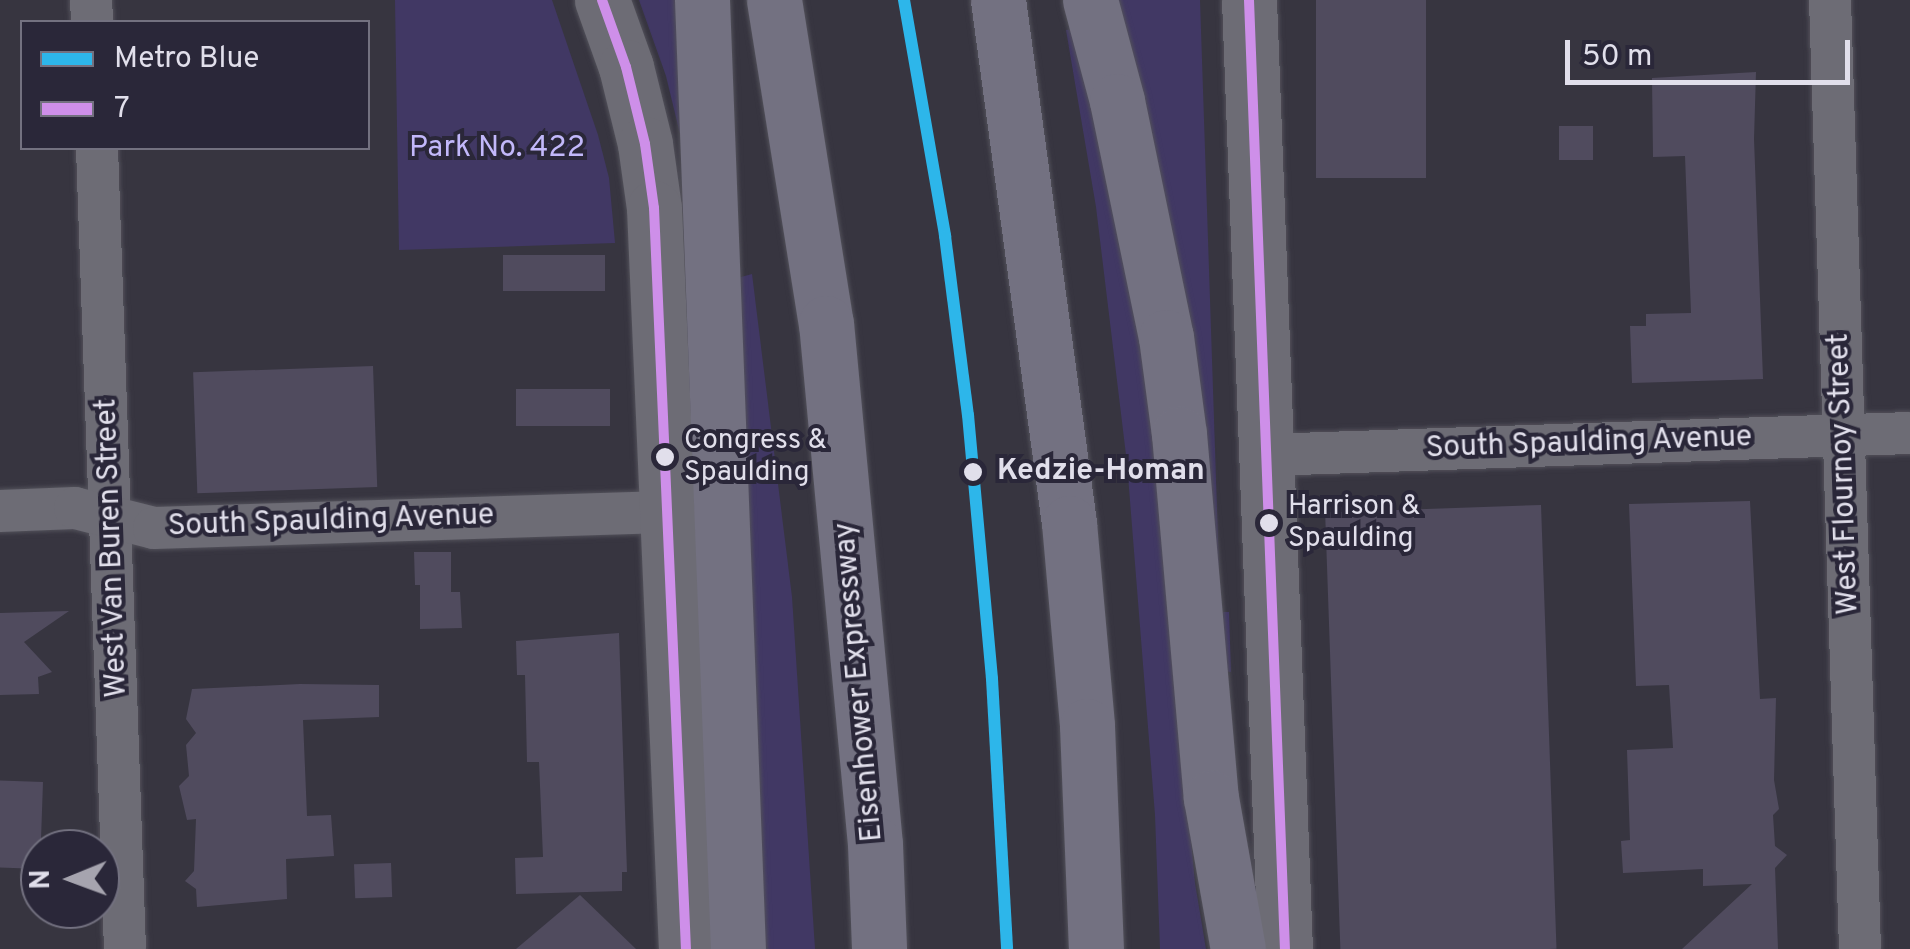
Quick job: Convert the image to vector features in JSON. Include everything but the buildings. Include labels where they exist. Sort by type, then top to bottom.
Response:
[{"type":"highway","points":[[702,0],[738,949]]},
{"type":"highway","name":"Eisenhower Expressway","points":[[774,0],[826,324],[874,824],[879,949]]},
{"type":"highway","points":[[998,0],[1069,523],[1086,726],[1096,949]]},
{"type":"highway","points":[[1090,0],[1117,101],[1166,338],[1179,434],[1211,798],[1238,949]]},
{"type":"street","points":[[602,0],[626,67],[645,144],[654,208],[686,949]]},
{"type":"street","points":[[1249,0],[1285,949]]},
{"type":"street","name":"West Flournoy Street","points":[[1830,0],[1860,949]]},
{"type":"street","name":"West Van Buren Street","points":[[98,150],[114,517],[125,949]]},
{"type":"street","name":"South Spaulding Avenue","points":[[1267,455],[1910,433]]},
{"type":"street","name":"South Spaulding Avenue","points":[[0,511],[76,508],[154,528],[665,512]]},
{"type":"green space","name":"Park No. 422","points":[[395,0],[552,0],[598,135],[609,178],[615,243],[399,250]]},
{"type":"green space","points":[[639,0],[684,0],[680,134],[666,76]]},
{"type":"green space","points":[[1109,0],[1200,0],[1220,599],[1221,612],[1229,612],[1231,672],[1222,671]]},
{"type":"green space","points":[[1080,28],[1149,379],[1195,883],[1206,949],[1160,949],[1155,815],[1127,463],[1096,207],[1066,30]]},
{"type":"green space","points":[[752,274],[792,597],[815,949],[756,949],[734,279]]},
{"type":"metro line","name":"Blue","points":[[904,0],[945,236],[968,415],[992,679],[1007,949]]},
{"type":"transit line","name":"7","points":[[602,0],[626,67],[645,144],[654,208],[686,949]]},
{"type":"transit line","name":"7","points":[[1249,0],[1285,949]]},
{"type":"place","name":"Congress & Spaulding","points":[[665,457]]},
{"type":"place","name":"Kedzie-Homan","points":[[973,472]]},
{"type":"place","name":"Harrison & Spaulding","points":[[1269,523]]}]
